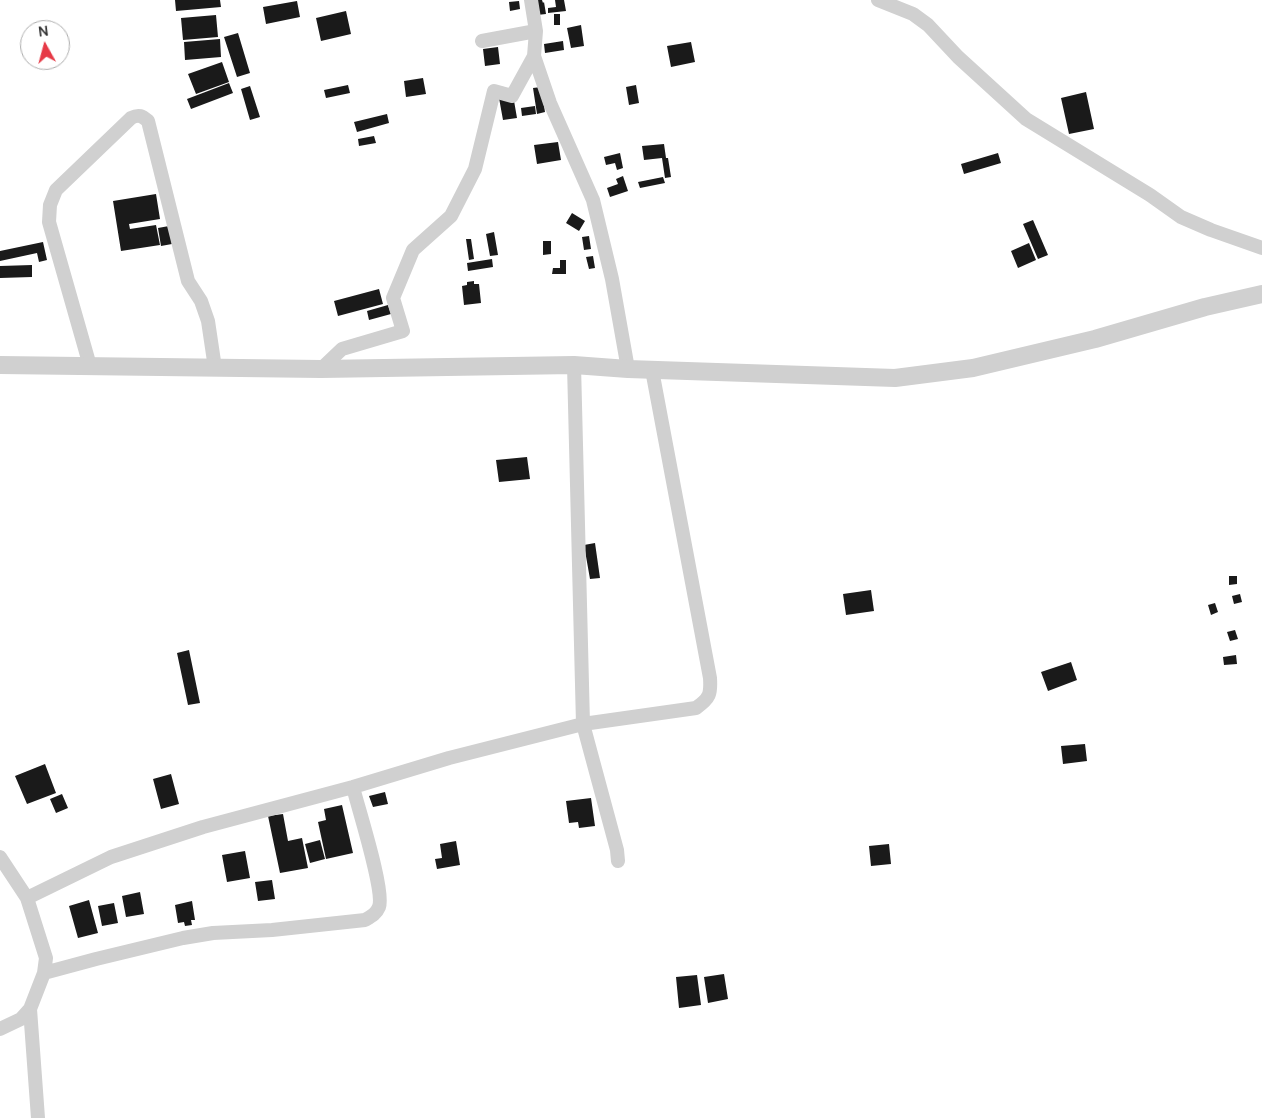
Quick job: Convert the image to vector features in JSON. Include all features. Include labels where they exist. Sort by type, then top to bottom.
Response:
[{"type":"street","points":[[531,0],[536,30],[534,56],[550,103],[593,200],[612,279],[628,369]]},
{"type":"street","points":[[878,0],[913,14],[928,24],[958,57],[1026,120],[1150,195],[1181,217],[1262,248]]},
{"type":"street","points":[[482,41],[536,30]]},
{"type":"street","points":[[321,369],[342,349],[403,330],[393,298],[408,260],[419,244],[451,216],[475,169],[494,91],[512,96],[534,56]]},
{"type":"street","points":[[90,366],[49,222],[50,205],[56,190],[131,118],[137,115],[143,116],[148,121],[188,281],[201,301],[208,321],[215,368]]},
{"type":"street","points":[[0,365],[321,369],[574,365],[652,370],[894,378],[963,370],[1095,339],[1262,294]]},
{"type":"street","points":[[574,365],[583,724],[617,850],[618,861]]},
{"type":"street","points":[[27,898],[111,857],[203,827],[353,787],[449,758],[583,724],[696,708],[707,700],[710,691],[710,678],[652,370]]},
{"type":"street","points":[[44,973],[183,938],[213,933],[272,930],[365,920],[374,915],[380,906],[379,887],[353,787]]},
{"type":"street","points":[[0,857],[27,898],[46,958],[44,973],[30,1009],[21,1019],[0,1029]]},
{"type":"street","points":[[30,1009],[38,1118]]},
{"type":"building","points":[[175,0],[220,0],[221,7],[176,11]]},
{"type":"building","points":[[538,0],[544,2],[546,14],[537,15]]},
{"type":"building","points":[[555,0],[564,0],[566,11],[548,13],[548,8],[556,7]]},
{"type":"building","points":[[297,1],[300,17],[266,24],[263,7]]},
{"type":"building","points":[[519,1],[520,9],[510,11],[509,2]]},
{"type":"building","points":[[346,11],[351,34],[321,41],[316,18]]},
{"type":"building","points":[[554,14],[560,14],[560,25],[554,25]]},
{"type":"building","points":[[216,15],[218,37],[183,40],[181,18]]},
{"type":"building","points":[[581,25],[584,46],[571,48],[567,28]]},
{"type":"building","points":[[238,33],[250,73],[237,77],[224,37]]},
{"type":"building","points":[[220,39],[221,57],[185,60],[184,42]]},
{"type":"building","points":[[563,41],[564,50],[545,53],[544,44]]},
{"type":"building","points":[[691,42],[695,62],[671,67],[667,46]]},
{"type":"building","points":[[498,47],[500,64],[485,66],[483,49]]},
{"type":"building","points":[[222,62],[229,82],[196,94],[188,74]]},
{"type":"building","points":[[423,78],[426,94],[406,97],[404,81]]},
{"type":"building","points":[[229,83],[233,93],[191,109],[187,99]]},
{"type":"building","points":[[348,85],[350,93],[326,98],[324,90]]},
{"type":"building","points":[[636,85],[639,103],[629,105],[626,87]]},
{"type":"building","points":[[250,86],[260,117],[250,120],[241,89]]},
{"type":"building","points":[[541,87],[545,112],[537,114],[533,88]]},
{"type":"building","points":[[1086,92],[1094,129],[1069,134],[1061,98]]},
{"type":"building","points":[[513,95],[517,118],[503,120],[499,98]]},
{"type":"building","points":[[535,106],[536,114],[522,116],[521,108]]},
{"type":"building","points":[[387,114],[389,123],[357,132],[354,122]]},
{"type":"building","points":[[374,136],[376,143],[359,146],[358,139]]},
{"type":"building","points":[[558,142],[561,160],[537,164],[534,145]]},
{"type":"building","points":[[664,144],[671,177],[665,178],[662,158],[644,160],[642,146]]},
{"type":"building","points":[[620,153],[623,168],[617,170],[615,163],[606,165],[604,157]]},
{"type":"building","points":[[998,153],[1001,163],[964,174],[961,164]]},
{"type":"building","points":[[623,176],[628,191],[610,197],[607,188],[618,184],[616,179]]},
{"type":"building","points":[[663,177],[665,183],[640,188],[638,182]]},
{"type":"building","points":[[156,194],[160,219],[129,224],[130,229],[156,225],[160,245],[121,251],[113,201]]},
{"type":"building","points":[[572,213],[585,221],[579,231],[566,223]]},
{"type":"building","points":[[1033,220],[1048,255],[1038,259],[1023,224]]},
{"type":"building","points":[[169,226],[172,244],[161,246],[158,228]]},
{"type":"building","points":[[494,232],[498,255],[490,256],[486,234]]},
{"type":"building","points":[[589,236],[591,249],[584,250],[582,237]]},
{"type":"building","points":[[466,239],[471,239],[474,259],[469,260]]},
{"type":"building","points":[[543,241],[551,241],[551,254],[543,255]]},
{"type":"building","points":[[43,242],[47,260],[39,262],[37,253],[0,261],[0,251]]},
{"type":"building","points":[[1029,243],[1036,260],[1018,268],[1011,251]]},
{"type":"building","points":[[593,256],[595,268],[589,269],[586,257]]},
{"type":"building","points":[[492,259],[493,267],[468,271],[467,263]]},
{"type":"building","points":[[560,260],[566,260],[566,274],[552,274],[553,268],[560,268]]},
{"type":"building","points":[[32,265],[32,277],[0,278],[0,266]]},
{"type":"building","points":[[474,281],[474,284],[479,284],[481,303],[464,305],[462,286],[467,285],[467,282]]},
{"type":"building","points":[[379,289],[383,304],[338,316],[334,301]]},
{"type":"building","points":[[388,305],[391,314],[369,320],[367,311]]},
{"type":"building","points":[[527,457],[530,479],[499,482],[496,460]]},
{"type":"building","points":[[595,543],[600,578],[590,579],[584,545]]},
{"type":"building","points":[[1229,576],[1237,576],[1237,584],[1229,585]]},
{"type":"building","points":[[871,590],[874,611],[846,615],[843,594]]},
{"type":"building","points":[[1240,594],[1242,602],[1234,604],[1232,596]]},
{"type":"building","points":[[1215,603],[1218,612],[1211,615],[1208,605]]},
{"type":"building","points":[[1235,630],[1238,639],[1230,641],[1227,632]]},
{"type":"building","points":[[189,650],[200,703],[188,705],[177,653]]},
{"type":"building","points":[[1236,655],[1237,664],[1224,665],[1223,657]]},
{"type":"building","points":[[1071,662],[1077,680],[1048,691],[1041,672]]},
{"type":"building","points":[[1085,744],[1087,761],[1063,764],[1061,746]]},
{"type":"building","points":[[45,764],[56,793],[27,804],[15,776]]},
{"type":"building","points":[[171,774],[179,804],[161,809],[153,779]]},
{"type":"building","points":[[385,792],[388,804],[373,807],[369,796]]},
{"type":"building","points":[[62,794],[68,808],[56,813],[50,799]]},
{"type":"building","points":[[591,798],[595,826],[579,828],[578,822],[569,823],[566,801]]},
{"type":"building","points":[[342,805],[353,853],[326,859],[318,822],[326,820],[324,809]]},
{"type":"building","points":[[283,814],[288,841],[302,838],[308,868],[280,873],[268,816]]},
{"type":"building","points":[[320,840],[325,859],[310,863],[305,844]]},
{"type":"building","points":[[456,841],[460,865],[437,869],[435,859],[442,858],[440,844]]},
{"type":"building","points":[[889,844],[891,864],[871,866],[869,846]]},
{"type":"building","points":[[245,851],[250,878],[227,882],[222,855]]},
{"type":"building","points":[[272,880],[275,899],[258,901],[255,882]]},
{"type":"building","points":[[140,892],[144,914],[126,917],[122,896]]},
{"type":"building","points":[[89,900],[98,933],[78,938],[69,906]]},
{"type":"building","points":[[192,901],[195,920],[191,920],[192,925],[185,926],[184,922],[178,923],[175,905]]},
{"type":"building","points":[[114,903],[118,923],[102,926],[98,906]]},
{"type":"building","points":[[724,974],[728,999],[708,1003],[704,977]]},
{"type":"building","points":[[697,975],[701,1005],[679,1008],[676,977]]}]
